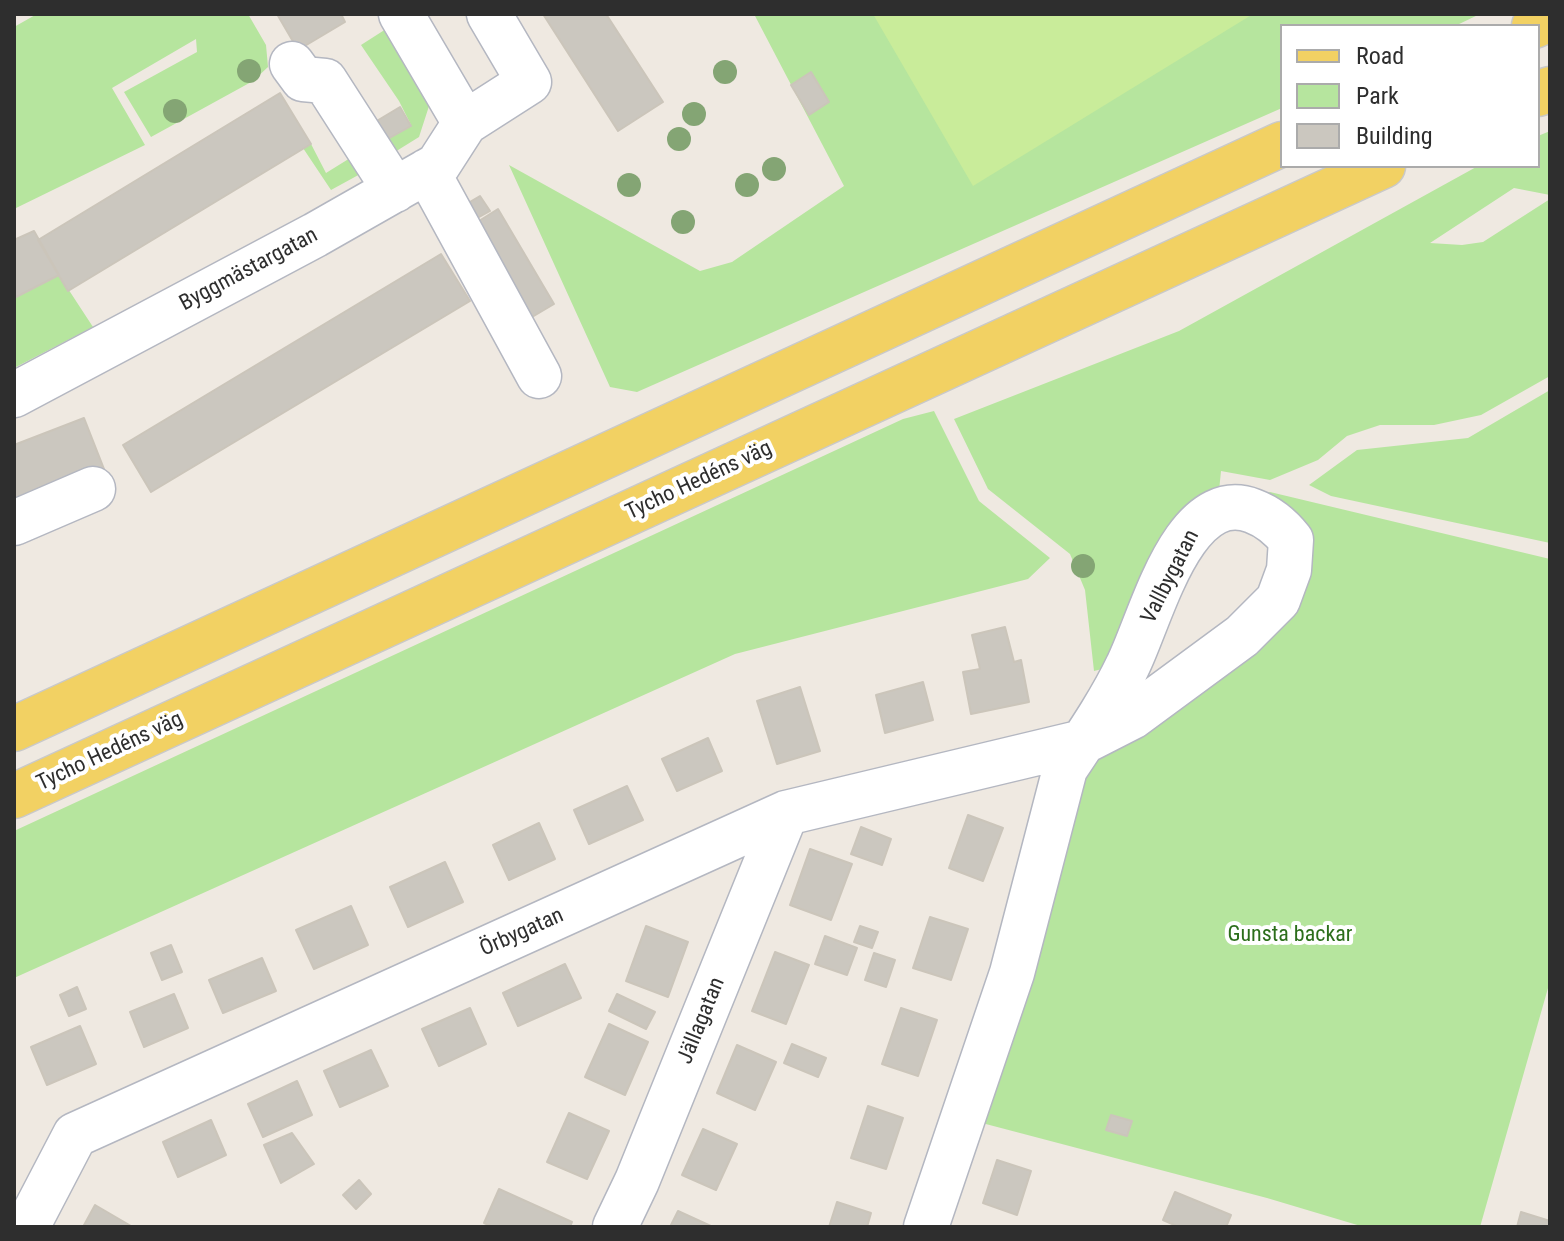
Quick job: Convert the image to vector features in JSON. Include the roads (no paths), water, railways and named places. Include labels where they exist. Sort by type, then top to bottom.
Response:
[{"type":"main road","points":[[14,729],[1280,145]]},
{"type":"main road","name":"Tycho Hedéns väg","points":[[14,796],[1379,168]]},
{"type":"street","points":[[401,14],[465,123],[529,82],[489,14]]},
{"type":"street","points":[[292,64],[303,79],[325,81],[411,180],[539,376]]},
{"type":"street","name":"Byggmästargatan","points":[[14,395],[438,165],[465,123]]},
{"type":"street","points":[[14,523],[93,489]]},
{"type":"street","name":"Vallbygatan","points":[[926,1227],[1012,973],[1065,769],[1128,666],[1192,528],[1212,511],[1237,505],[1281,527],[1291,540],[1289,570],[1278,600],[1242,636],[1132,717],[1083,742]]},
{"type":"street","name":"Örbygatan","points":[[27,1227],[75,1135],[786,813],[1083,742]]},
{"type":"street","name":"Jällagatan","points":[[615,1227],[637,1181],[786,813]]},
{"type":"park label","name":"Gunsta backar","points":[[1290,935]]}]
